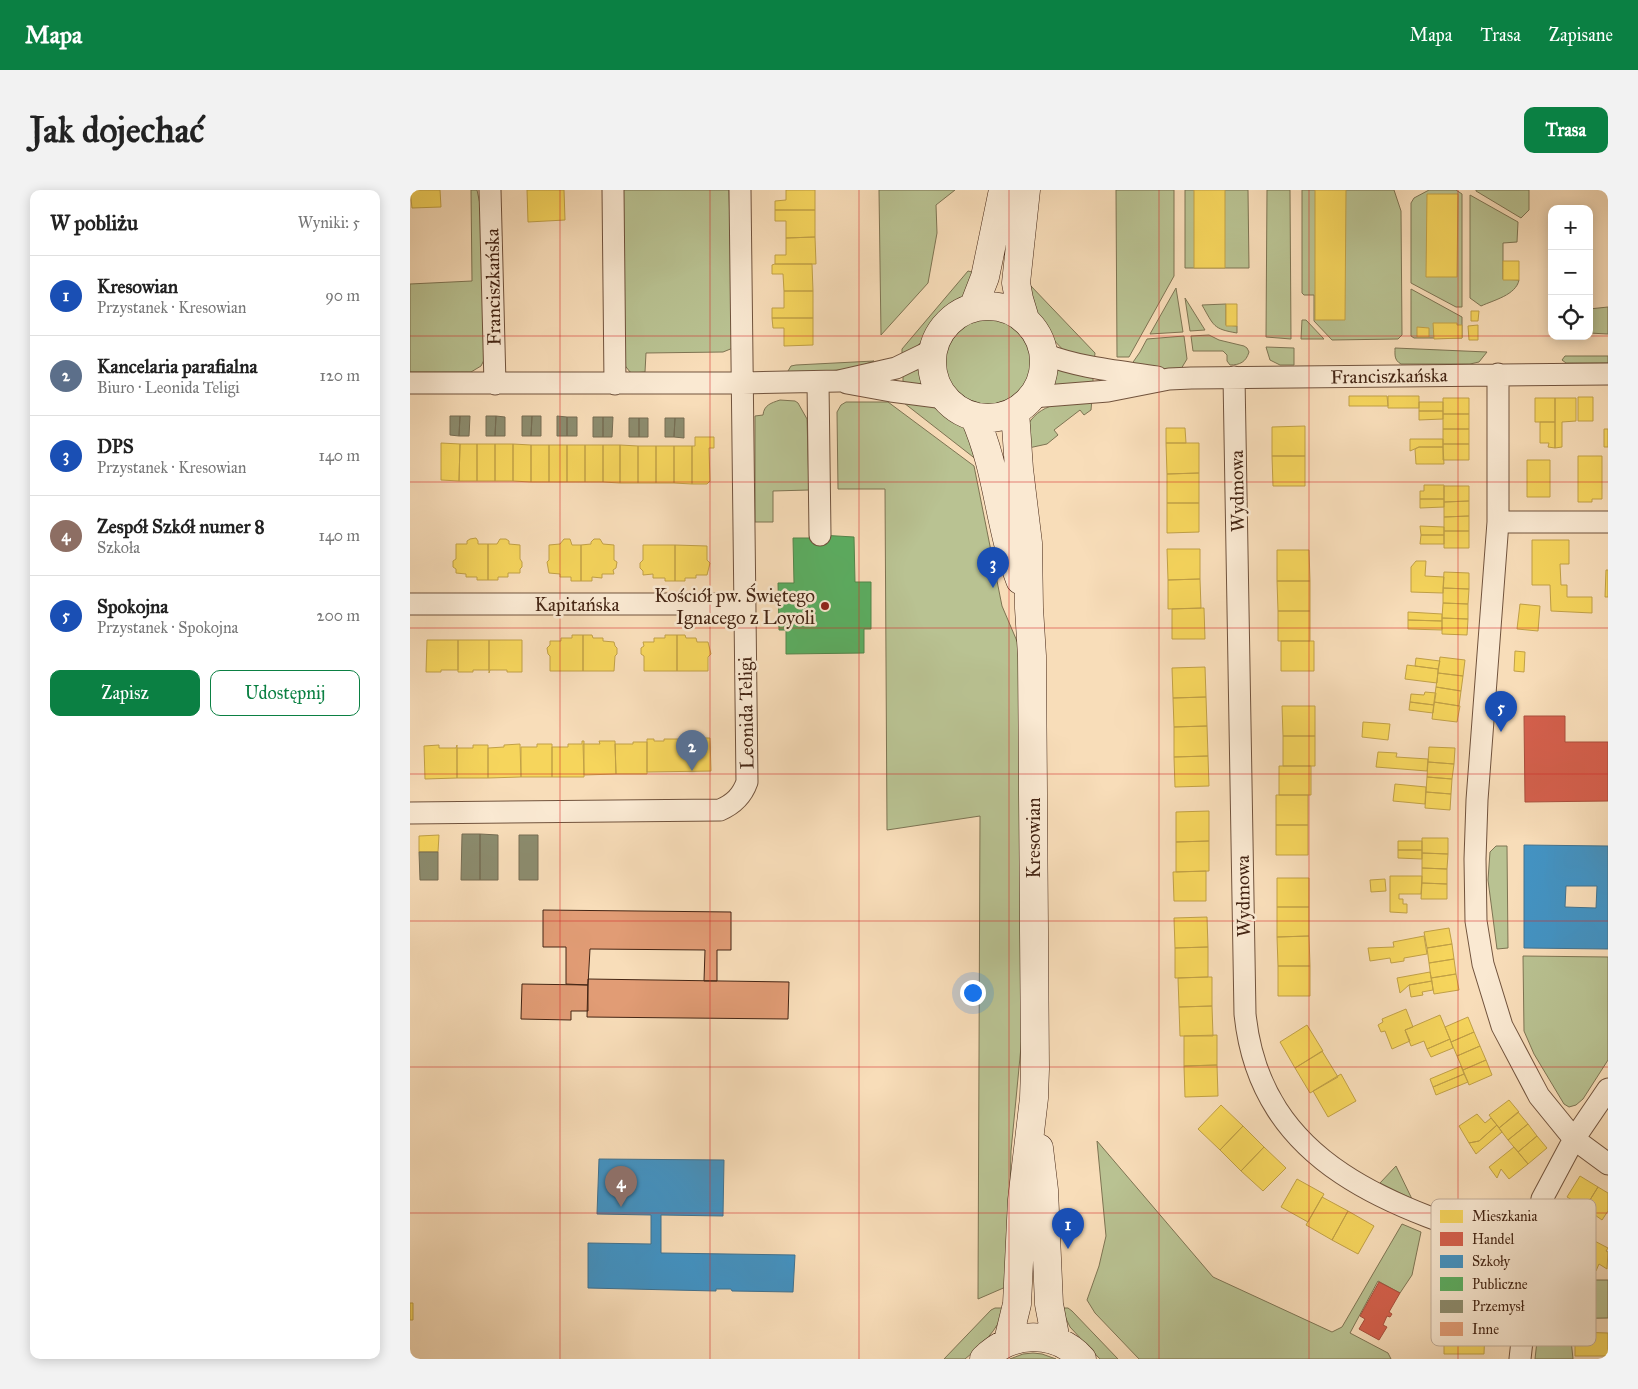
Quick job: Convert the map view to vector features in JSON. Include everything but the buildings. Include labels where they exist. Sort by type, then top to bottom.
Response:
[{"type":"main road","points":[[973,308],[985,276],[1003,190]]},
{"type":"main road","points":[[1025,319],[1018,299],[1016,283],[1026,190]]},
{"type":"main road","points":[[983,306],[998,307],[1012,311],[1025,319],[1039,337],[1044,354],[1044,364],[1042,379],[1024,404],[998,418],[983,418],[958,410],[945,398],[934,377],[932,364],[933,350],[938,336],[956,316],[973,308],[983,306]]},
{"type":"main road","name":"Kresowian","points":[[1024,404],[1019,469],[1028,543],[1032,679],[1034,1098],[1044,1190],[1049,1304],[1056,1341]]},
{"type":"main road","name":"Kresowian","points":[[974,416],[984,438],[1009,547],[1029,608]]},
{"type":"main road","name":"Kresowian","points":[[1008,1341],[1017,1304],[1022,1200],[1034,1098]]},
{"type":"main road","points":[[984,1359],[1008,1341],[1035,1336],[1056,1341],[1068,1347],[1082,1359]]},
{"type":"street","name":"Franciszkańska","points":[[490,190],[495,384]]},
{"type":"street","points":[[613,190],[615,384]]},
{"type":"street","points":[[740,190],[743,383]]},
{"type":"street","points":[[410,383],[615,384],[839,381],[896,368],[933,350]]},
{"type":"street","name":"Franciszkańska","points":[[1044,354],[1081,366],[1169,379],[1608,374]]},
{"type":"street","points":[[1498,374],[1498,522],[1477,800],[1475,859],[1476,922],[1484,964],[1502,1026],[1539,1096],[1574,1139],[1608,1164]]},
{"type":"street","name":"Wydmowa","points":[[1234,377],[1245,1014],[1247,1038],[1254,1062],[1268,1096],[1291,1131],[1312,1152],[1329,1165],[1370,1190],[1431,1218]]},
{"type":"street","name":"Franciszkańska","points":[[1024,404],[1108,392],[1169,379]]},
{"type":"street","points":[[839,381],[891,391],[945,398]]},
{"type":"street","points":[[818,382],[820,535]]},
{"type":"street","name":"Leonida Teligi","points":[[410,813],[720,810],[731,805],[739,798],[747,782],[743,383]]},
{"type":"street","points":[[1498,522],[1608,522]]},
{"type":"street","name":"Kapitańska","points":[[410,604],[744,604]]},
{"type":"street","points":[[1542,1199],[1574,1139],[1608,1089]]},
{"type":"street","points":[[1520,1359],[1521,1346]]},
{"type":"green space","points":[[471,190],[477,190],[481,209],[486,356],[481,366],[471,372],[410,372],[410,284],[472,281]]},
{"type":"green space","points":[[620,190],[729,190],[733,348],[723,352],[646,353],[645,372],[630,372],[623,363]]},
{"type":"green space","points":[[879,190],[955,190],[936,205],[937,233],[928,283],[881,335]]},
{"type":"green space","points":[[1116,190],[1174,190],[1174,276],[1129,357],[1117,357]]},
{"type":"green space","points":[[1185,190],[1248,190],[1249,268],[1185,268]]},
{"type":"green space","points":[[1267,190],[1290,190],[1291,339],[1266,337]]},
{"type":"green space","points":[[1302,190],[1394,190],[1401,211],[1402,335],[1398,339],[1332,340],[1314,321],[1314,295],[1304,295],[1302,293]]},
{"type":"green space","points":[[1429,190],[1456,190],[1462,194],[1462,307],[1456,307],[1411,283],[1411,203],[1414,198]]},
{"type":"green space","points":[[1476,190],[1529,190],[1529,210],[1521,218]]},
{"type":"green space","points":[[1470,195],[1518,222],[1517,242],[1503,243],[1503,279],[1519,280],[1517,285],[1514,290],[1504,296],[1481,306],[1470,298]]},
{"type":"green space","points":[[968,271],[980,274],[969,292],[940,315],[921,342],[902,362],[902,349]]},
{"type":"green space","points":[[1030,285],[1095,353],[1094,363],[1067,354],[1049,335],[1033,314]]},
{"type":"green space","points":[[1176,288],[1183,332],[1150,334]]},
{"type":"green space","points":[[1411,289],[1462,317],[1462,338],[1414,338],[1411,336]]},
{"type":"green space","points":[[1185,298],[1205,330],[1190,331]]},
{"type":"green space","points":[[1226,304],[1226,325],[1237,326],[1237,333],[1223,330],[1215,325],[1202,305]]},
{"type":"green space","points":[[1608,307],[1608,334],[1593,333],[1593,309]]},
{"type":"green space","points":[[988,317],[1005,321],[1020,330],[1029,345],[1033,362],[1029,379],[1020,394],[1005,403],[988,407],[971,403],[956,394],[947,379],[943,362],[947,345],[956,330],[971,321]]},
{"type":"green space","points":[[1302,320],[1306,320],[1324,339],[1301,339]]},
{"type":"green space","points":[[1209,335],[1247,348],[1249,352],[1244,361],[1240,364],[1230,365],[1227,361],[1227,355],[1223,351],[1193,351],[1191,336]]},
{"type":"green space","points":[[1184,336],[1187,359],[1181,369],[1129,368],[1147,339]]},
{"type":"green space","points":[[1266,347],[1294,348],[1294,365],[1280,365],[1270,360]]},
{"type":"green space","points":[[1395,348],[1487,352],[1479,362],[1470,364],[1401,364],[1396,359]]},
{"type":"green space","points":[[1565,356],[1608,356],[1608,363],[1566,363],[1562,360]]},
{"type":"green space","points":[[874,361],[852,369],[789,374],[788,371],[791,366],[796,365]]},
{"type":"green space","points":[[1055,367],[1093,373],[1093,386],[1049,390]]},
{"type":"green space","points":[[921,369],[926,389],[903,387],[903,374]]},
{"type":"green space","points":[[1092,398],[1091,410],[1084,415],[1080,410],[1054,430],[1058,435],[1047,444],[1024,449],[1026,429],[1038,413],[1045,408],[1063,402]]},
{"type":"green space","points":[[780,400],[798,403],[807,419],[809,490],[773,491],[773,522],[755,522],[755,416],[763,415],[766,407]]},
{"type":"green space","points":[[846,402],[888,402],[974,466],[1002,606],[1022,653],[1023,1026],[1011,1151],[1008,1286],[978,1299],[980,816],[887,830],[885,489],[838,489],[837,412],[841,405]]},
{"type":"green space","points":[[904,403],[934,406],[961,422],[969,430],[977,460]]},
{"type":"green space","points":[[1496,846],[1507,846],[1508,948],[1497,949],[1488,880],[1490,852]]},
{"type":"green space","points":[[1523,956],[1608,957],[1608,1060],[1583,1099],[1576,1105],[1569,1107],[1564,1104],[1534,1054],[1524,1031]]},
{"type":"green space","points":[[1097,1141],[1213,1277],[1332,1332],[1342,1327],[1402,1224],[1421,1232],[1412,1275],[1400,1293],[1378,1281],[1350,1333],[1388,1353],[1391,1359],[1139,1359],[1095,1313],[1087,1300],[1099,1266],[1106,1236]]},
{"type":"green space","points":[[1396,1166],[1412,1199],[1380,1183]]},
{"type":"green space","points":[[1596,1280],[1608,1280],[1608,1318],[1596,1318]]},
{"type":"green space","points":[[1005,1308],[994,1330],[983,1343],[965,1359],[944,1359],[991,1310]]},
{"type":"green space","points":[[1061,1308],[1068,1308],[1072,1311],[1118,1359],[1100,1359],[1070,1327]]},
{"type":"green space","points":[[1536,1346],[1572,1346],[1573,1359],[1535,1359]]},
{"type":"green space","points":[[1033,1353],[1056,1359],[1010,1359],[1023,1354]]},
{"type":"place","name":"DPS","points":[[993,588]]},
{"type":"place","name":"Kościół pw. Świętego Ignacego z Loyoli","points":[[825,606]]},
{"type":"place","name":"Spokojna","points":[[1501,732]]},
{"type":"place","name":"Kancelaria parafialna","points":[[692,771]]},
{"type":"place","name":"Zespół Szkół numer 8","points":[[621,1207]]},
{"type":"place","name":"Kresowian","points":[[1068,1249]]}]
